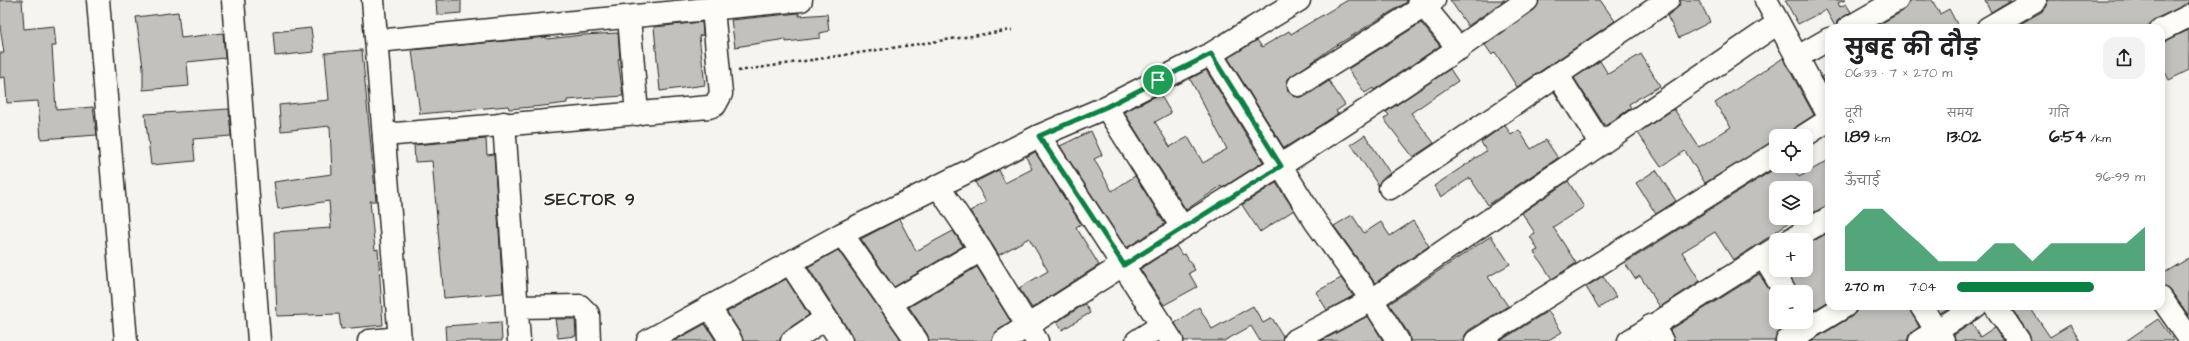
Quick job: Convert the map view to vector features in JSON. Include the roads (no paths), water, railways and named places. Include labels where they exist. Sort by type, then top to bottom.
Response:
[{"type":"street","points":[[98,0],[126,341]]},
{"type":"street","points":[[233,0],[259,341]]},
{"type":"street","points":[[369,341],[400,340],[373,0]]},
{"type":"street","points":[[377,41],[629,17],[683,6],[713,9],[801,0]]},
{"type":"street","points":[[653,340],[709,307],[842,234],[1039,136],[1106,107],[1211,54],[1299,0]]},
{"type":"street","points":[[1004,341],[1032,333],[1124,265],[1182,227],[1281,166],[1459,49],[1527,0]]},
{"type":"street","points":[[1390,188],[1668,0]]},
{"type":"street","points":[[1767,0],[1796,58],[1822,127]]},
{"type":"street","points":[[1855,24],[1897,0]]},
{"type":"street","points":[[2002,24],[2036,0]]},
{"type":"street","points":[[1299,85],[1426,2],[1459,49]]},
{"type":"street","points":[[384,135],[504,123],[636,114],[709,107],[714,105],[721,94],[713,9]]},
{"type":"street","points":[[2165,28],[2189,16]]},
{"type":"street","points":[[629,17],[636,114]]},
{"type":"street","points":[[1294,341],[1372,300],[1778,23]]},
{"type":"street","points":[[1796,58],[1825,41]]},
{"type":"street","points":[[1211,54],[1315,222],[1372,300],[1398,341]]},
{"type":"street","points":[[1557,74],[1601,144]]},
{"type":"street","points":[[1106,107],[1182,227]]},
{"type":"street","points":[[504,123],[519,341]]},
{"type":"street","points":[[1039,136],[1167,333],[1137,341]]},
{"type":"street","points":[[1476,341],[1769,157]]},
{"type":"street","points":[[938,186],[981,250],[1032,333]]},
{"type":"street","points":[[1802,233],[1825,220]]},
{"type":"street","points":[[842,234],[917,341]]},
{"type":"street","points":[[891,303],[981,250]]},
{"type":"street","points":[[1629,341],[1657,333],[1769,252]]},
{"type":"street","points":[[790,263],[841,341]]},
{"type":"street","points":[[2165,304],[2189,338]]},
{"type":"street","points":[[517,307],[580,306],[588,314],[589,341]]},
{"type":"street","points":[[709,307],[731,341]]},
{"type":"street","points":[[1787,341],[1839,310]]},
{"type":"street","points":[[1923,310],[1933,337],[1970,310]]},
{"type":"street","points":[[1998,310],[2019,341]]},
{"type":"street","points":[[792,341],[826,318]]},
{"type":"district","name":"SECTOR 9","points":[[590,200]]}]
